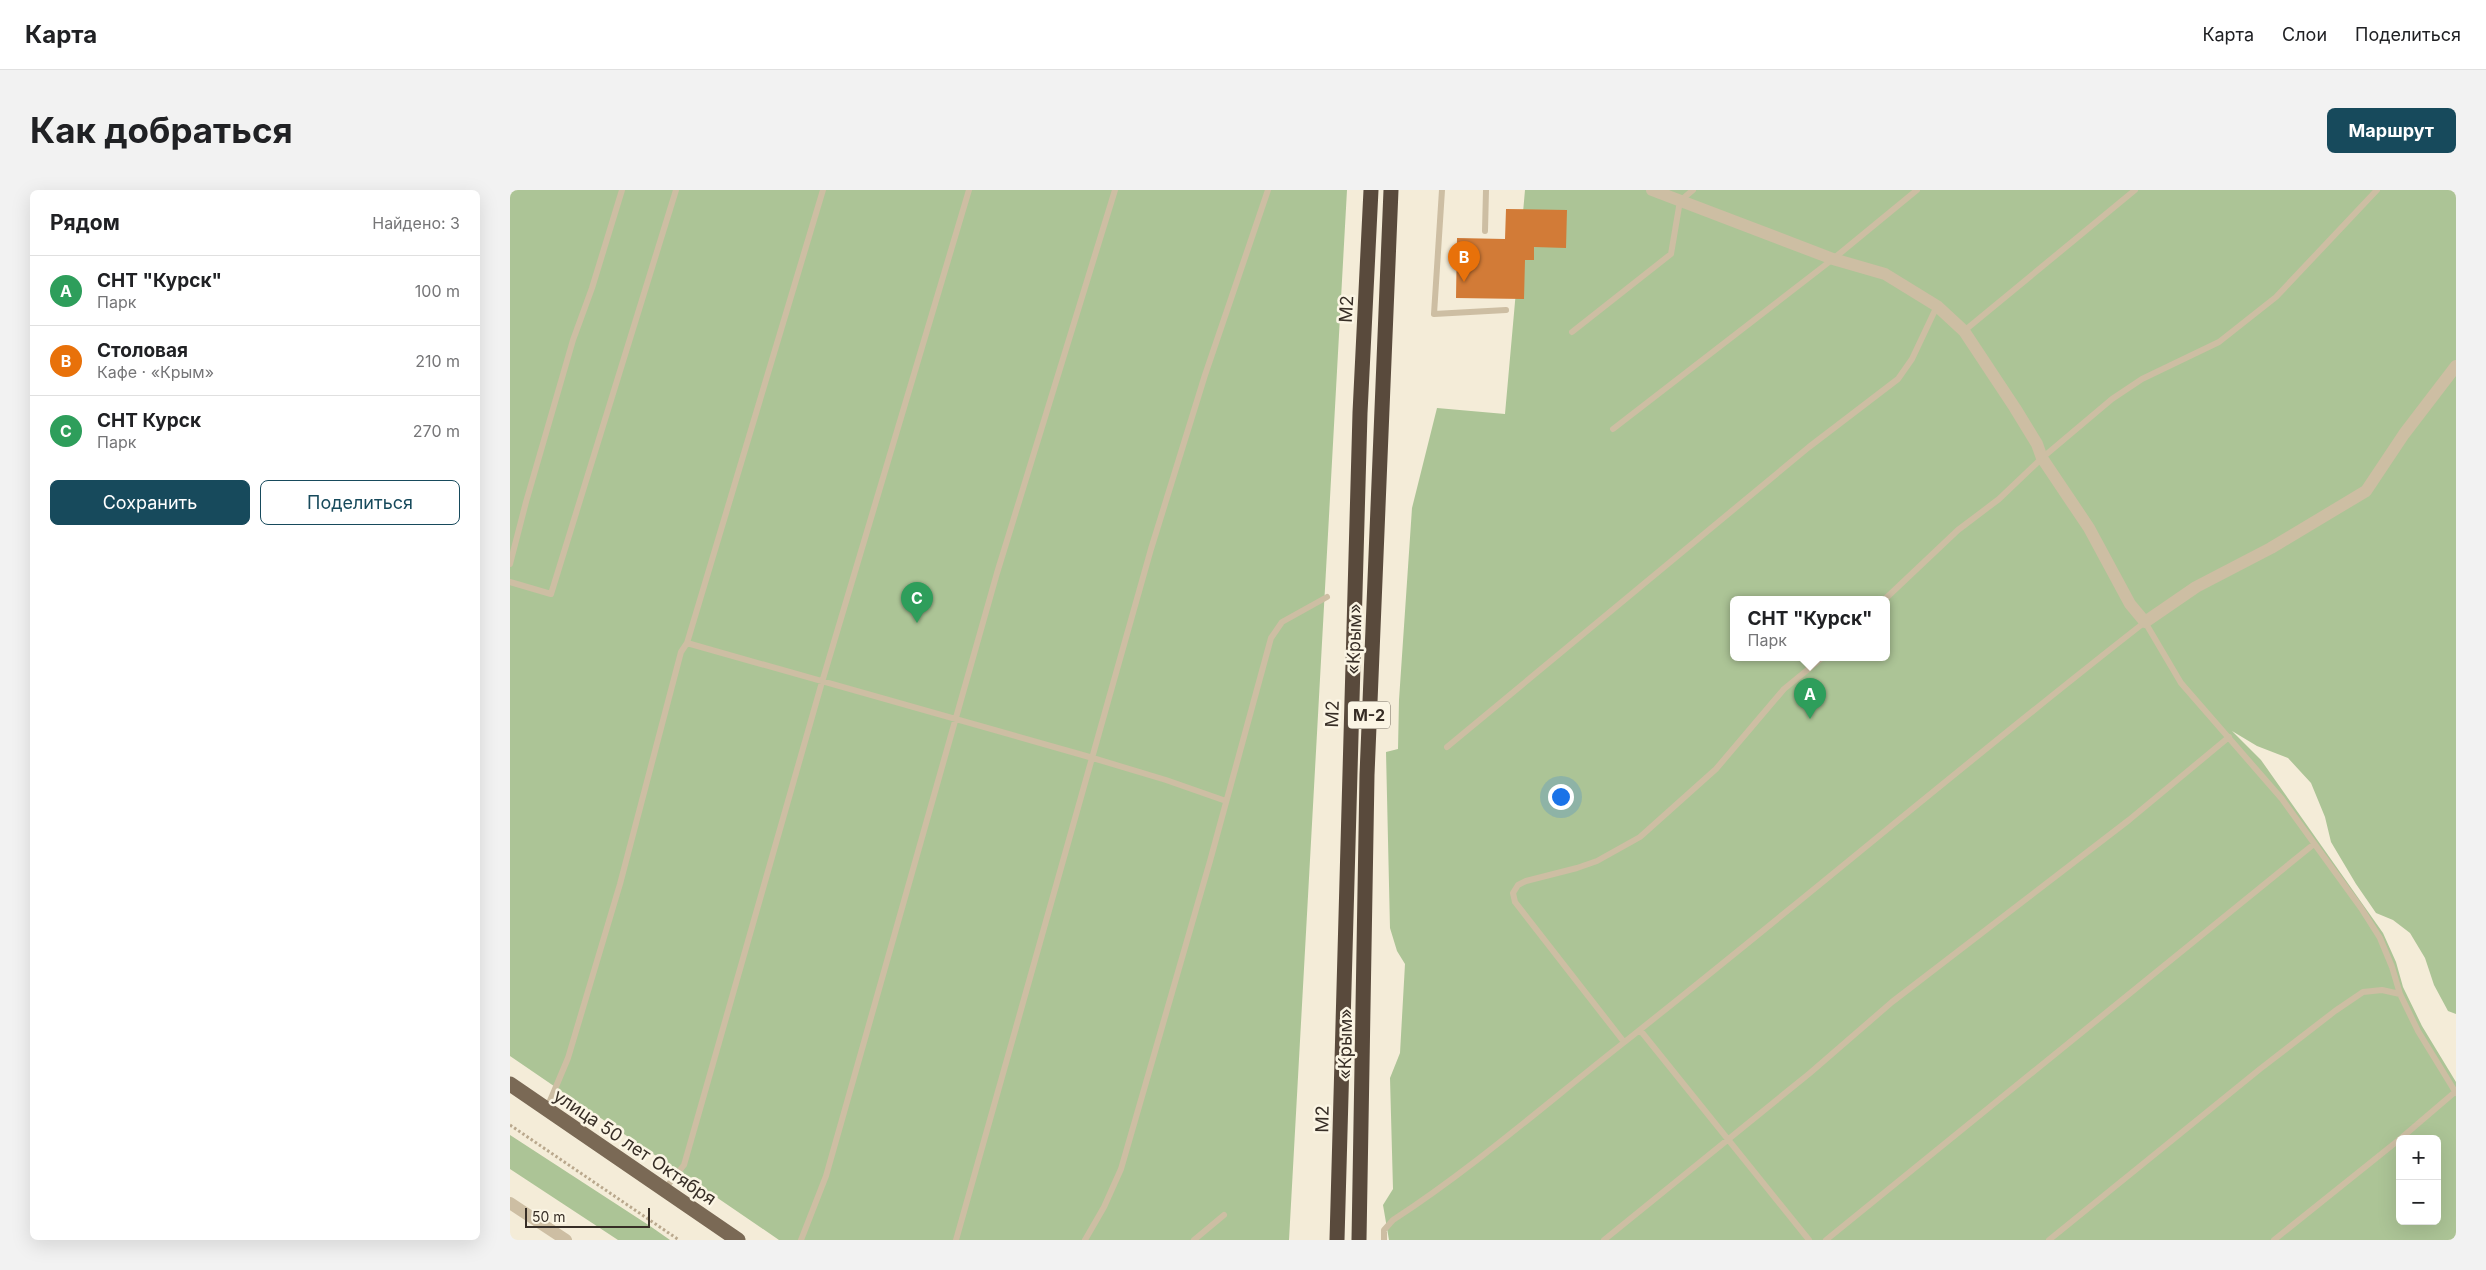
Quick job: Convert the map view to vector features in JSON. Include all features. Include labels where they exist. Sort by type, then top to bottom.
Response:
[{"type":"highway","name":"М2","points":[[1337,1240],[1360,412],[1371,190]]},
{"type":"highway","name":"«Крым»","points":[[1359,1240],[1367,775],[1391,190]]},
{"type":"main road","name":"улица 50 лет Октября","points":[[510,1084],[738,1240]]},
{"type":"street","points":[[1652,190],[1833,259],[1885,274],[1937,306],[1964,331],[2024,422],[2037,444],[2042,458],[2089,528],[2130,604],[2145,622],[2196,587],[2271,548],[2366,491],[2404,434],[2456,366]]},
{"type":"street","points":[[510,1203],[566,1240]]},
{"type":"lane","points":[[510,564],[573,340],[592,288],[622,190]]},
{"type":"lane","points":[[510,582],[551,594],[676,190]]},
{"type":"lane","points":[[547,1109],[568,1058],[620,884],[682,652],[688,643],[823,190]]},
{"type":"lane","points":[[664,1190],[684,1165],[822,682],[969,190]]},
{"type":"lane","points":[[801,1240],[826,1176],[997,573],[1114,190]]},
{"type":"lane","points":[[956,1240],[1151,549],[1205,375],[1268,190]]},
{"type":"lane","points":[[1442,190],[1434,314],[1506,310]]},
{"type":"lane","points":[[1486,190],[1486,232]]},
{"type":"lane","points":[[1572,332],[1671,254],[1680,201],[1693,190]]},
{"type":"lane","points":[[1613,429],[1833,259],[1917,190]]},
{"type":"lane","points":[[1964,331],[2135,190]]},
{"type":"lane","points":[[1888,596],[1958,530],[1998,499],[2042,458],[2112,399],[2142,379],[2219,342],[2276,296],[2377,190]]},
{"type":"lane","points":[[1446,746],[1802,454],[1898,379],[1912,358],[1937,306]]},
{"type":"lane","points":[[1085,1240],[1104,1207],[1121,1169],[1271,638],[1282,622],[1327,597]]},
{"type":"lane","points":[[1384,1240],[1384,1230],[1393,1220],[1467,1166],[1640,1030],[2005,732],[2145,622],[2181,683],[2282,799],[2380,938],[2392,967],[2400,994],[2418,1031],[2456,1093],[2405,1135]]},
{"type":"lane","points":[[688,643],[955,721],[1092,758],[1166,780],[1226,801]]},
{"type":"lane","points":[[1624,1042],[1515,902],[1513,893],[1518,885],[1526,881],[1577,868],[1640,836],[1716,769],[1784,689],[1818,661]]},
{"type":"lane","points":[[1604,1240],[1729,1140],[1892,1002],[2129,820],[2229,737]]},
{"type":"lane","points":[[1826,1240],[2314,844]]},
{"type":"lane","points":[[2049,1240],[2267,1063],[2335,1011],[2363,992],[2382,990],[2400,994]]},
{"type":"lane","points":[[1640,1030],[1810,1240]]},
{"type":"lane","points":[[2274,1240],[2396,1142]]},
{"type":"lane","points":[[1194,1240],[1224,1214]]},
{"type":"path","points":[[510,1125],[679,1240]]},
{"type":"green space","points":[[510,190],[1347,190],[1289,1240],[779,1240],[510,1056]]},
{"type":"green space","points":[[1525,190],[2456,190],[2456,1014],[2448,1011],[2434,985],[2425,958],[2410,933],[2393,920],[2376,913],[2356,884],[2331,842],[2325,817],[2311,783],[2288,758],[2257,746],[2232,731],[2261,760],[2383,933],[2396,962],[2403,987],[2422,1026],[2456,1082],[2456,1240],[1389,1240],[1383,1205],[1393,1189],[1390,1078],[1400,1053],[1405,964],[1397,951],[1390,928],[1386,752],[1398,749],[1399,700],[1412,508],[1437,408],[1505,414]]},
{"type":"green space","points":[[510,1135],[670,1240],[618,1240],[510,1169]]},
{"type":"building","points":[[1506,209],[1567,210],[1566,248],[1534,247],[1534,260],[1525,260],[1524,299],[1456,298],[1457,238],[1505,239]]},
{"type":"place","name":"Столовая","points":[[1464,282]]},
{"type":"place","name":"СНТ Курск","points":[[917,623]]},
{"type":"place","name":"СНТ \"Курск\"","points":[[1810,719]]}]
